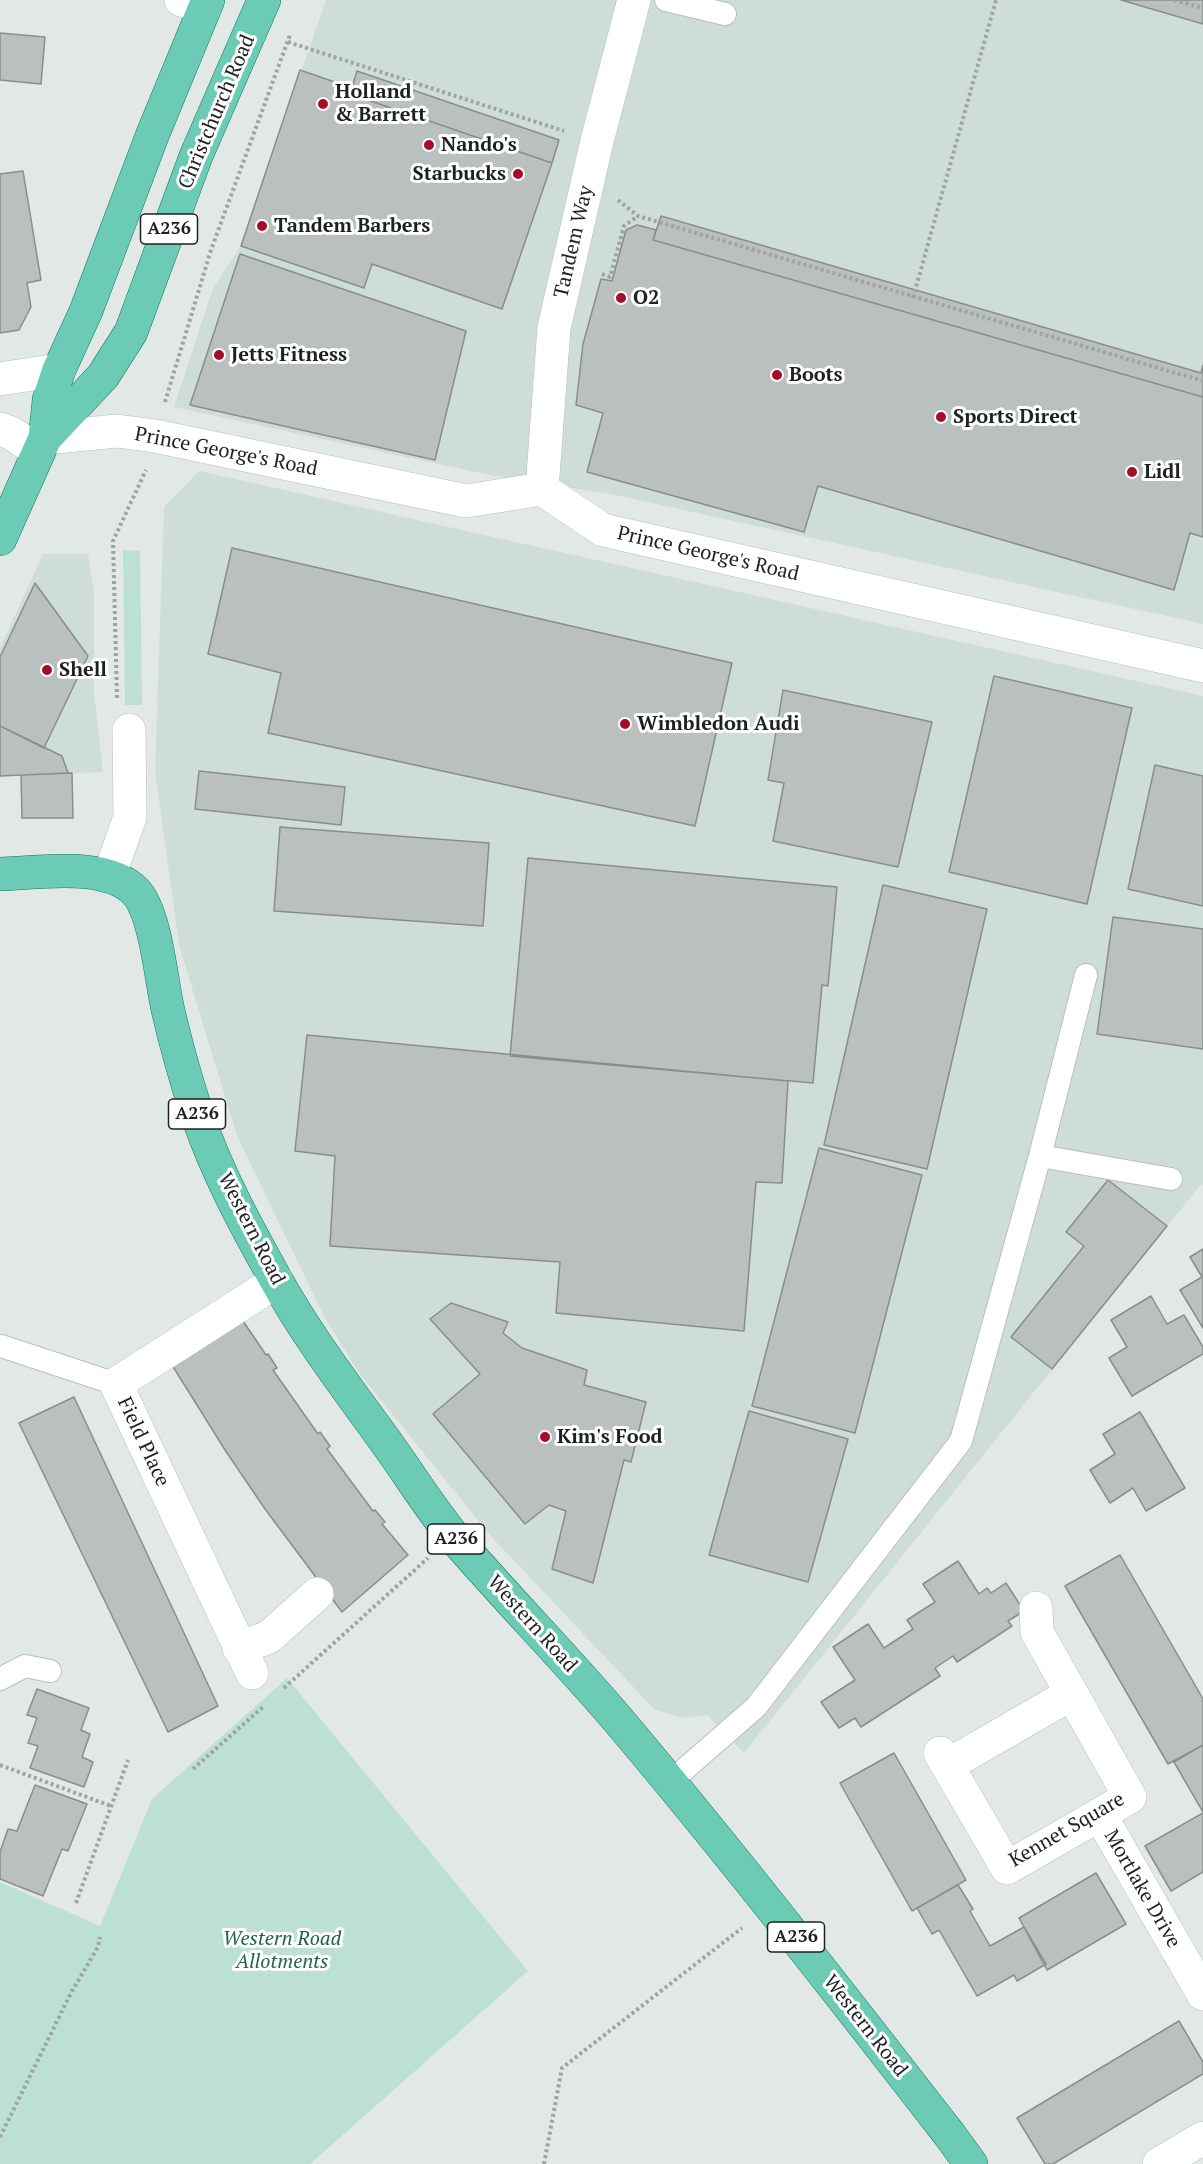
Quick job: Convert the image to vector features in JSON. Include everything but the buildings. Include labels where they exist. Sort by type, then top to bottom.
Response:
[{"type":"main road","name":"Christchurch Road","points":[[42,445],[103,376],[131,332],[196,156],[264,0]]},
{"type":"main road","name":"Christchurch Road","points":[[0,539],[42,445],[49,400],[59,370],[86,311],[152,136],[198,2]]},
{"type":"main road","name":"Western Road","points":[[0,874],[86,872],[109,876],[135,891],[143,903],[150,922],[168,1010],[197,1115],[242,1215],[277,1281],[317,1347],[453,1536],[615,1716],[670,1782],[769,1903],[971,2164]]},
{"type":"street","name":"Tandem Way","points":[[542,489],[554,328],[597,141],[634,0]]},
{"type":"street","points":[[0,379],[59,370]]},
{"type":"street","points":[[0,429],[42,445]]},
{"type":"street","name":"Prince George's Road","points":[[42,445],[117,430],[466,501],[542,489],[603,530],[1203,666]]},
{"type":"street","points":[[109,876],[130,817],[129,730]]},
{"type":"street","name":"Field Place","points":[[277,1281],[116,1384],[246,1660],[268,1637],[317,1594]]},
{"type":"street","name":"Kennet Square","points":[[1036,1608],[1037,1632],[1130,1797],[1007,1868],[944,1759],[1071,1695]]},
{"type":"street","name":"Mortlake Drive","points":[[1100,1815],[1203,1994]]},
{"type":"street","points":[[1159,2164],[1203,2138]]},
{"type":"lane","points":[[666,0],[725,14]]},
{"type":"lane","points":[[670,1782],[756,1707],[961,1441],[1040,1156],[1086,975]]},
{"type":"lane","points":[[1040,1156],[1171,1179]]},
{"type":"lane","points":[[1,1346],[116,1384]]},
{"type":"lane","points":[[0,1679],[26,1666],[50,1671]]},
{"type":"path","points":[[913,298],[996,0]]},
{"type":"path","points":[[1174,0],[1203,8]]},
{"type":"path","points":[[129,730],[117,707],[113,541],[150,460],[168,439],[211,250],[288,42],[597,141]]},
{"type":"path","points":[[616,198],[638,216],[1203,381]]},
{"type":"path","points":[[604,265],[602,275],[610,277],[624,226],[638,216]]},
{"type":"path","points":[[282,1690],[453,1536]]},
{"type":"path","points":[[193,1769],[266,1704]]},
{"type":"path","points":[[76,1903],[128,1760]]},
{"type":"path","points":[[0,1766],[111,1806]]},
{"type":"path","points":[[544,2164],[562,2068],[740,1929],[769,1903]]},
{"type":"path","points":[[0,2137],[71,1993],[98,1947],[100,1937]]},
{"type":"shaded area","points":[[326,0],[1203,0],[1203,624],[611,494],[489,475],[174,407],[213,288],[241,246]]},
{"type":"shaded area","points":[[199,471],[1203,696],[1203,1185],[1201,1184],[744,1753],[707,1715],[683,1718],[655,1710],[489,1534],[359,1373],[324,1316],[237,1136],[179,945],[155,771],[164,507]]},
{"type":"shaded area","name":"Shell","points":[[43,554],[88,554],[94,593],[94,693],[103,772],[0,776],[0,648]]},
{"type":"green space","points":[[123,550],[140,551],[142,705],[125,705]]},
{"type":"green space","name":"Western Road Allotments","points":[[287,1678],[528,1971],[310,2164],[0,2164],[0,1882],[100,1926],[152,1799]]},
{"type":"place","name":"Holland & Barrett","points":[[323,104]]},
{"type":"place","name":"Nando's","points":[[429,145]]},
{"type":"place","name":"Starbucks","points":[[518,174]]},
{"type":"place","name":"Tandem Barbers","points":[[262,226]]},
{"type":"place","name":"O2","points":[[621,298]]},
{"type":"place","name":"Jetts Fitness","points":[[219,355]]},
{"type":"place","name":"Boots","points":[[777,375]]},
{"type":"place","name":"Sports Direct","points":[[941,417]]},
{"type":"place","name":"Lidl","points":[[1132,472]]},
{"type":"place","name":"Shell","points":[[47,670]]},
{"type":"place","name":"Wimbledon Audi","points":[[625,724]]},
{"type":"place","name":"Kim's Food","points":[[545,1437]]}]
